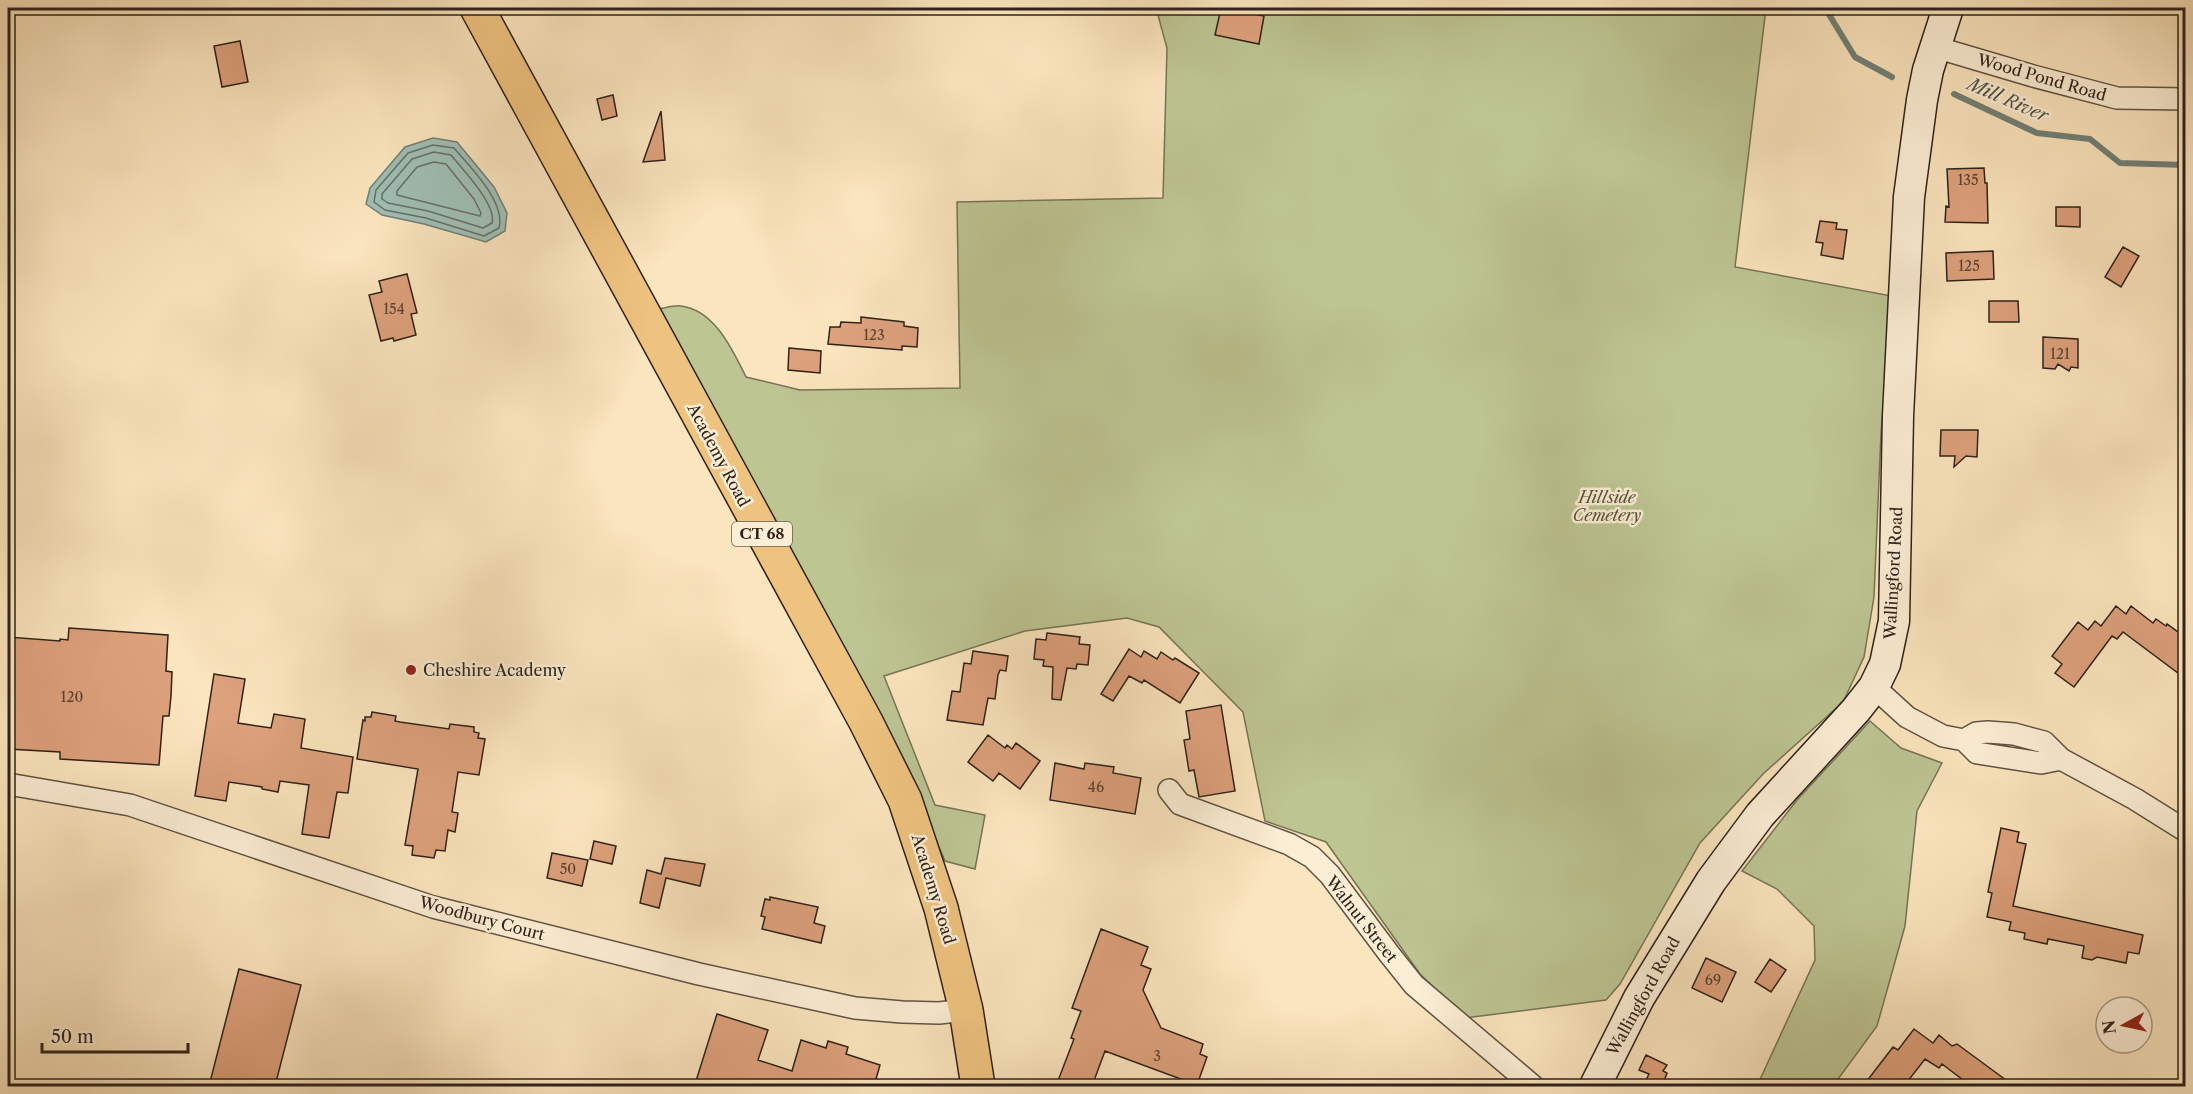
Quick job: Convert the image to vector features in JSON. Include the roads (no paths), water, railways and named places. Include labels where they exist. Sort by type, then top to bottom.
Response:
[{"type":"main road","name":"Academy Road","points":[[477,8],[890,768],[915,826],[938,898],[966,1010],[978,1086]]},
{"type":"street","name":"Wallingford Road","points":[[1594,1086],[1639,998],[1711,880],[1760,815],[1856,710],[1874,687],[1885,664],[1894,621],[1898,416],[1909,197],[1922,100],[1935,47],[1948,8]]},
{"type":"street","name":"Wood Pond Road","points":[[1935,47],[2053,82],[2117,98],[2186,99]]},
{"type":"street","points":[[1874,687],[1906,717],[1943,736],[1964,740],[1977,753],[2042,763],[2061,759],[2135,799],[2186,831]]},
{"type":"street","name":"Woodbury Court","points":[[8,784],[130,805],[433,907],[699,974],[855,1008],[939,1013],[966,1010]]},
{"type":"street","name":"Walnut Street","points":[[1169,790],[1180,804],[1289,844],[1312,857],[1330,875],[1414,985],[1533,1086]]},
{"type":"water","points":[[433,138],[457,142],[494,187],[507,213],[505,231],[486,242],[424,224],[382,215],[366,204],[370,188],[405,147]]},
{"type":"waterway","name":"Mill River","points":[[1825,8],[1855,57],[1892,77]]},
{"type":"waterway","name":"Mill River","points":[[1954,94],[2037,133],[2090,139],[2120,163],[2186,165]]},
{"type":"place","name":"Cheshire Academy","points":[[411,670]]},
{"type":"park label","name":"Hillside Cemetery","points":[[1607,506]]}]
